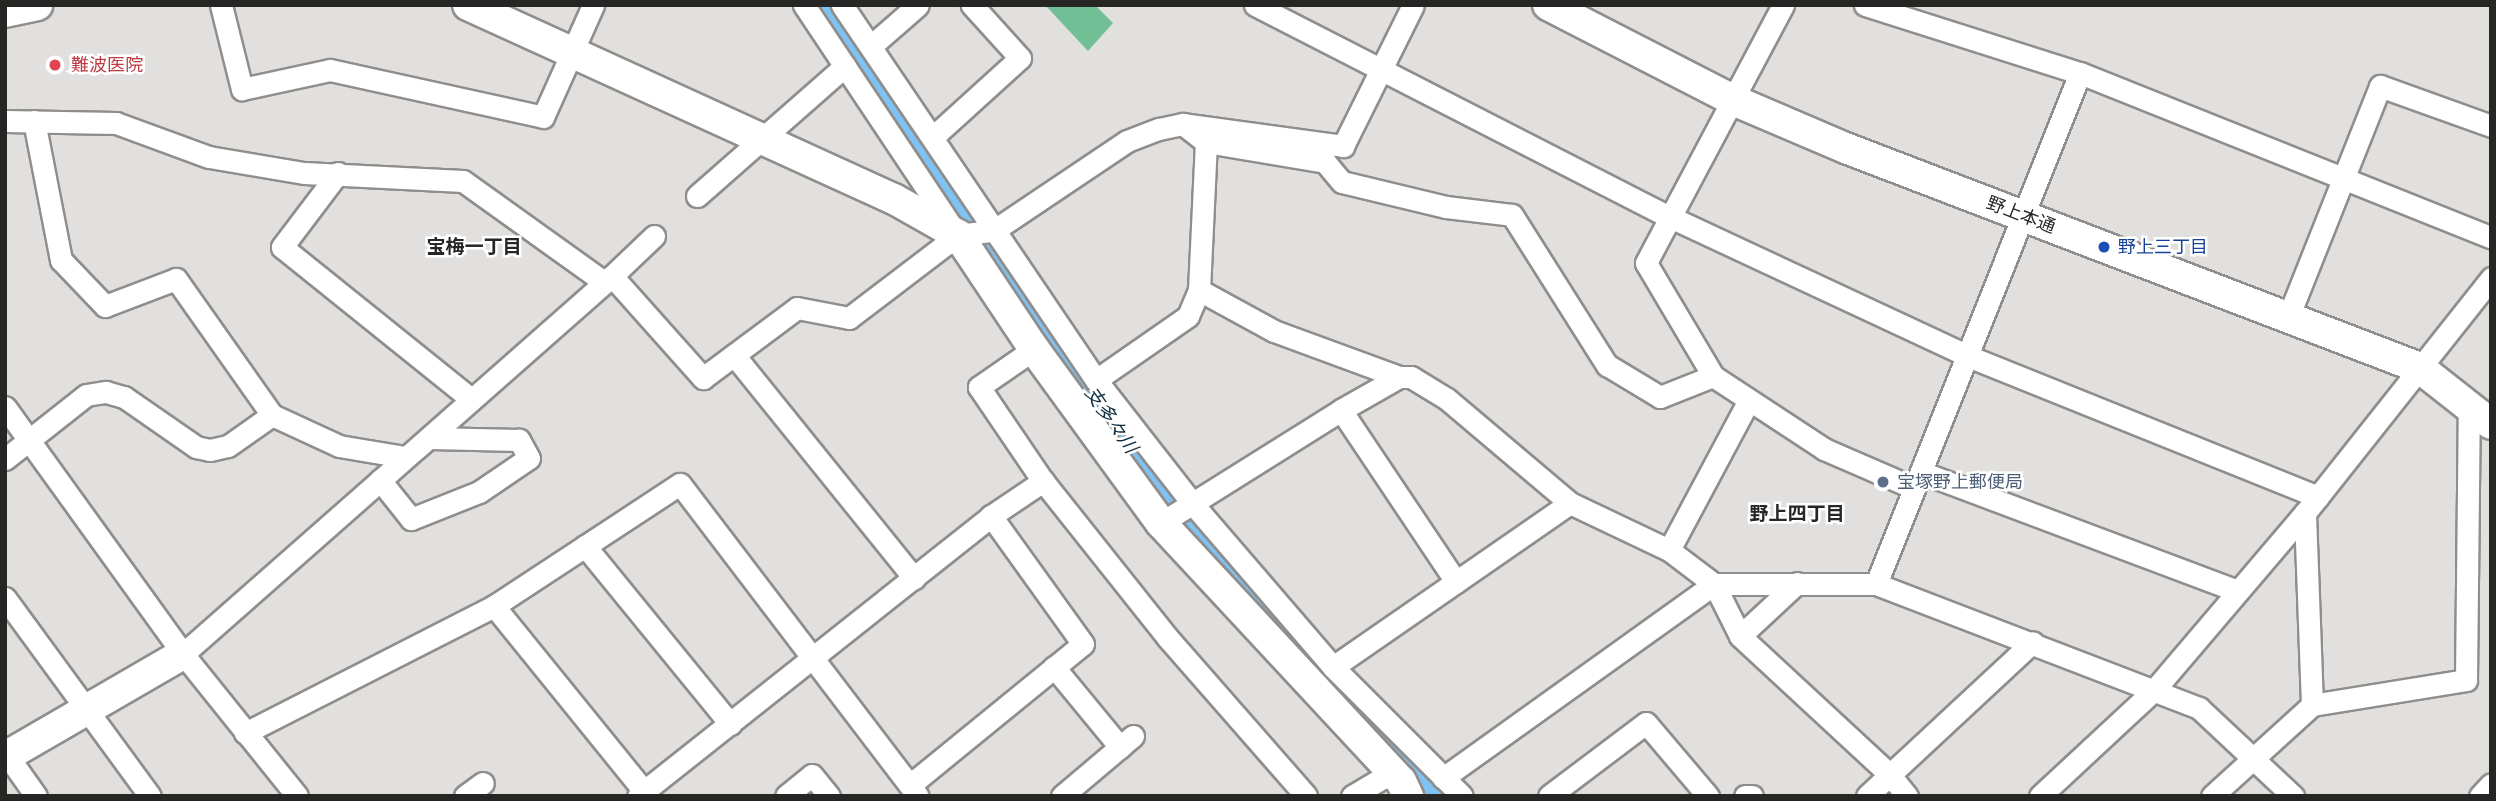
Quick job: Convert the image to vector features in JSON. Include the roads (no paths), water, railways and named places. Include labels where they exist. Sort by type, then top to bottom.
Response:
[{"type":"street","points":[[5,12],[37,5]]},
{"type":"street","points":[[221,5],[242,89],[330,70],[543,117],[593,5]]},
{"type":"street","points":[[468,5],[894,199],[961,235]]},
{"type":"street","points":[[804,5],[961,235],[1034,349],[1178,512],[1404,786],[1352,796]]},
{"type":"street","points":[[842,5],[934,136],[991,231],[1097,380],[1178,512],[1462,796]]},
{"type":"street","points":[[871,46],[918,5]]},
{"type":"street","points":[[934,136],[1020,58],[972,5]]},
{"type":"street","points":[[1255,5],[1381,66],[1670,217],[1970,357],[2311,505]]},
{"type":"street","points":[[5,121],[116,123],[209,157],[304,173],[463,181],[608,279],[702,378],[797,307],[849,318],[961,235],[991,231],[1127,141],[1183,124],[1343,146],[1413,5]]},
{"type":"street","name":"野上本通","points":[[1548,5],[1733,100],[2287,320],[2420,368],[2480,414]]},
{"type":"street","points":[[1783,5],[1646,263],[1713,376],[1748,402],[1824,449],[2237,591]]},
{"type":"street","points":[[1865,5],[2080,73],[2491,237]]},
{"type":"street","points":[[697,196],[845,66]]},
{"type":"street","points":[[1876,584],[1970,357],[2080,73]]},
{"type":"street","points":[[2287,320],[2380,86],[2491,126]]},
{"type":"street","points":[[34,121],[61,260],[105,306],[176,279],[272,415],[340,446],[405,457]]},
{"type":"street","points":[[1183,124],[1206,142],[1325,162],[1342,182],[1446,207],[1512,215],[1607,365],[1660,397],[1713,376]]},
{"type":"street","points":[[1097,380],[1188,316],[1199,290],[1206,142]]},
{"type":"street","points":[[338,173],[282,247],[471,399]]},
{"type":"street","points":[[36,796],[6,756],[183,654],[654,236]]},
{"type":"street","points":[[2040,796],[2155,689],[2311,505],[2491,278]]},
{"type":"street","points":[[1199,290],[1274,331],[1399,377],[1411,377],[1447,398],[1570,503],[1669,550],[1714,584],[1740,636],[1890,775],[1907,796]]},
{"type":"street","points":[[1034,349],[979,387],[1043,481],[1167,637],[1306,796]]},
{"type":"street","points":[[734,355],[914,578]]},
{"type":"street","points":[[1178,512],[1399,377]]},
{"type":"street","points":[[5,459],[86,396],[106,392],[124,397],[196,447],[210,450],[228,446],[272,415]]},
{"type":"street","points":[[1669,550],[1748,402]]},
{"type":"street","points":[[5,407],[31,439],[183,654],[298,796]]},
{"type":"street","points":[[1342,410],[1456,582]]},
{"type":"street","points":[[2212,796],[2312,705],[2466,680],[2480,414]]},
{"type":"street","points":[[380,480],[411,519],[479,492],[529,458],[519,440],[429,438]]},
{"type":"street","points":[[494,606],[641,793],[991,516],[1043,481]]},
{"type":"street","points":[[245,733],[494,606],[680,484],[815,657],[914,790],[1083,643],[991,516]]},
{"type":"street","points":[[1333,667],[1570,503]]},
{"type":"street","points":[[2311,505],[2312,705]]},
{"type":"street","points":[[585,546],[730,724]]},
{"type":"street","points":[[1740,636],[1797,583]]},
{"type":"street","points":[[1443,778],[1714,584],[1876,584],[2033,642],[2199,708],[2255,756],[2293,796]]},
{"type":"street","points":[[6,602],[150,796]]},
{"type":"street","points":[[1867,796],[2033,642]]},
{"type":"street","points":[[1054,667],[1127,741],[1062,796]]},
{"type":"street","points":[[1549,796],[1646,723],[1708,796]]},
{"type":"street","points":[[786,796],[813,775],[829,796]]},
{"type":"street","points":[[466,796],[483,783]]},
{"type":"street","points":[[2480,796],[2491,784]]},
{"type":"street","points":[[1745,796],[1752,796]]},
{"type":"waterway","name":"支多々川","points":[[822,5],[1161,492],[1303,653],[1447,796]]},
{"type":"place","name":"難波医院","points":[[55,65]]},
{"type":"place","name":"野上三丁目","points":[[2104,247]]},
{"type":"place","name":"宝塚野上郵便局","points":[[1883,482]]},
{"type":"district","name":"宝梅一丁目","points":[[474,247]]},
{"type":"district","name":"野上四丁目","points":[[1797,514]]}]
